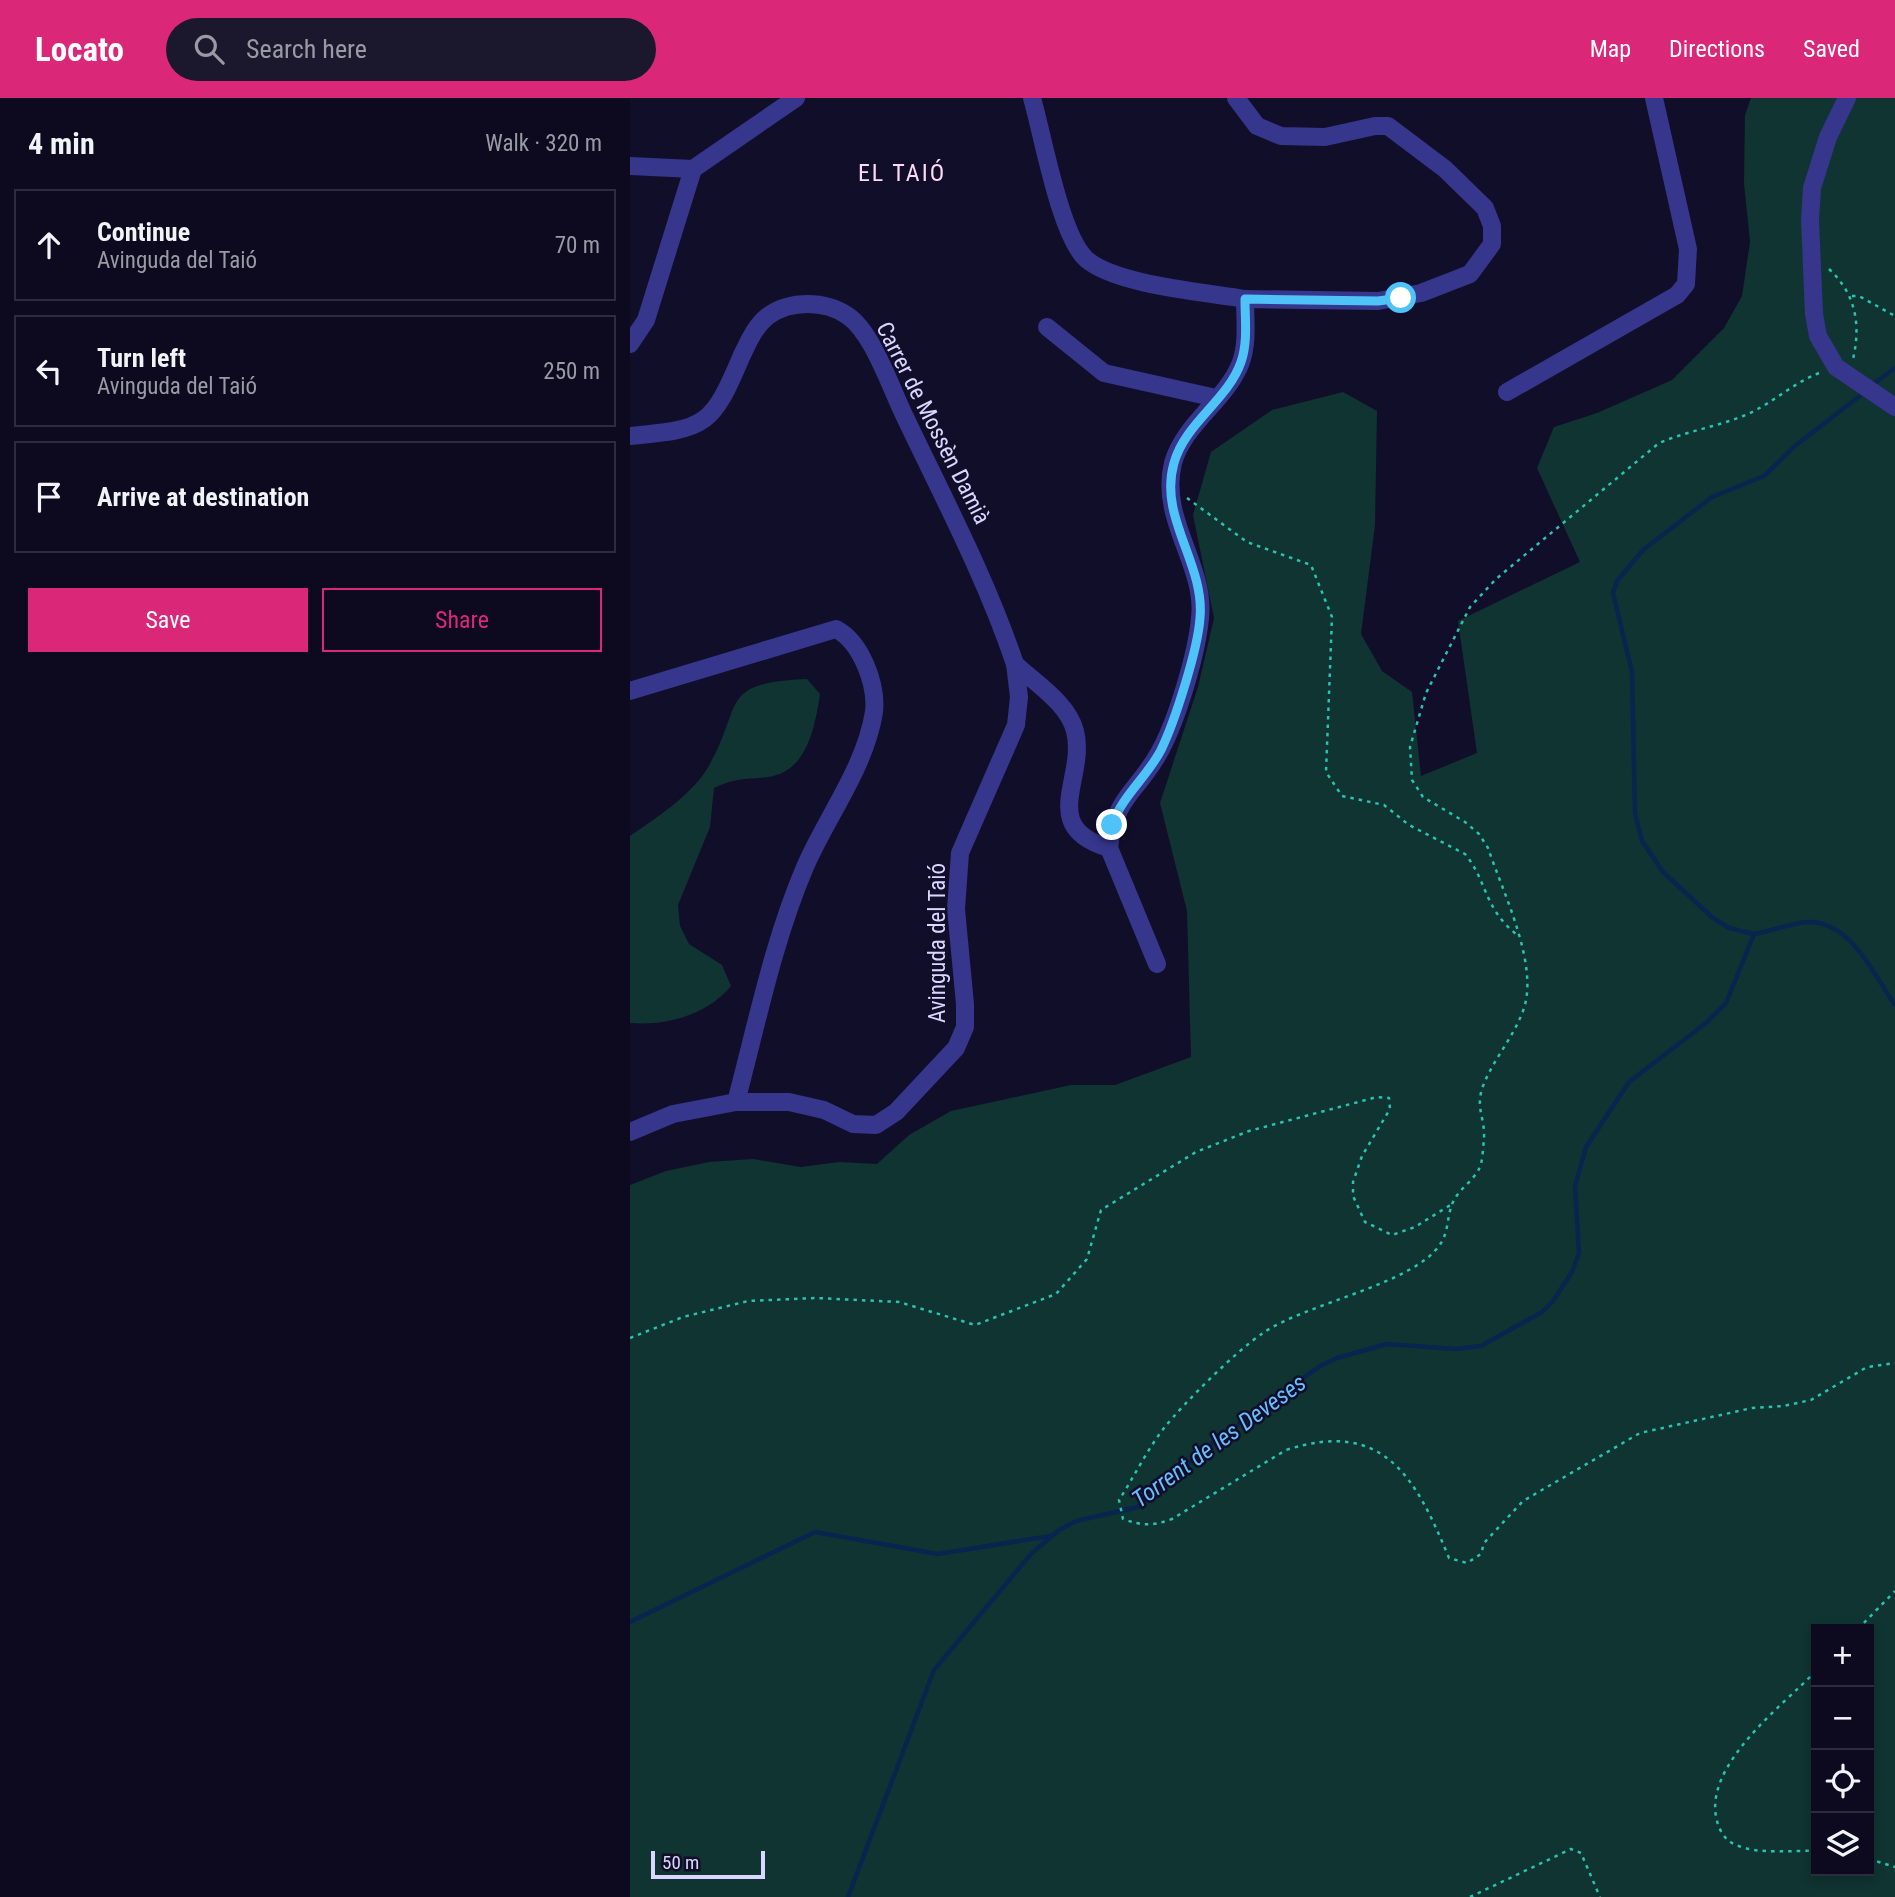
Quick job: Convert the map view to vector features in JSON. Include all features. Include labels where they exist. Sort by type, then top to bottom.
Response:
[{"type":"street","points":[[630,166],[693,169],[796,98]]},
{"type":"street","points":[[1032,98],[1070,236],[1087,260],[1115,275],[1245,299],[1378,301],[1421,293],[1470,274],[1492,244],[1492,226],[1485,208],[1445,169],[1388,126],[1375,126],[1325,137],[1281,135],[1257,126],[1236,98]]},
{"type":"street","points":[[1507,393],[1677,295],[1686,284],[1688,249],[1654,98]]},
{"type":"street","points":[[1847,98],[1828,137],[1812,188],[1810,252],[1818,336],[1841,371],[1895,407]]},
{"type":"street","points":[[630,344],[651,307],[693,169]]},
{"type":"street","points":[[1157,964],[1110,848],[1112,825],[1118,807],[1160,751],[1182,692],[1201,617],[1195,582],[1174,519],[1168,489],[1174,460],[1188,435],[1241,364],[1245,347],[1245,299]]},
{"type":"street","name":"Carrer de Mossèn Damià","points":[[630,436],[683,431],[715,412],[752,334],[766,317],[784,307],[806,303],[828,307],[848,316],[860,328],[883,370],[975,561],[998,612],[1014,664]]},
{"type":"street","points":[[1047,327],[1104,373],[1216,398]]},
{"type":"street","points":[[630,691],[836,629],[848,635],[856,648],[875,695],[871,726],[859,761],[806,866],[779,937],[736,1102],[673,1114],[630,1132]]},
{"type":"street","points":[[1014,664],[1067,712],[1075,732],[1068,801],[1075,830],[1092,842],[1110,848]]},
{"type":"street","name":"Avinguda del Taió","points":[[736,1102],[789,1102],[824,1110],[853,1124],[876,1125],[896,1112],[956,1048],[965,1027],[956,909],[960,853],[1016,725],[1018,697],[1014,664]]},
{"type":"path","points":[[630,1338],[683,1317],[748,1301],[816,1298],[899,1302],[975,1325],[1056,1293],[1087,1259],[1101,1210],[1196,1152],[1249,1131],[1377,1097],[1389,1098],[1391,1109],[1362,1156],[1353,1182],[1356,1208],[1364,1222],[1392,1235],[1415,1227],[1452,1204],[1479,1169],[1484,1135],[1478,1105],[1484,1084],[1511,1040],[1524,1009],[1528,989],[1526,960],[1488,848],[1479,834],[1423,797],[1412,780],[1410,747],[1426,693],[1470,607],[1496,579],[1659,443],[1686,432],[1742,416],[1770,402],[1793,384],[1841,371],[1856,346],[1856,323],[1850,296],[1836,276],[1810,252]]},
{"type":"path","points":[[1850,296],[1859,296],[1895,316]]},
{"type":"path","points":[[1168,489],[1185,496],[1247,542],[1311,565],[1332,617],[1326,772],[1342,796],[1384,805],[1409,825],[1465,854],[1471,861],[1490,907],[1517,935]]},
{"type":"path","points":[[1452,1204],[1447,1231],[1440,1245],[1423,1259],[1407,1271],[1297,1315],[1263,1333],[1185,1405],[1163,1430],[1119,1500],[1123,1519],[1139,1525],[1156,1525],[1172,1519],[1286,1450],[1305,1444],[1347,1441],[1369,1447],[1386,1457],[1408,1476],[1449,1558],[1468,1563],[1481,1554],[1484,1543],[1524,1500],[1640,1433],[1715,1415],[1811,1399],[1867,1367],[1895,1363]]},
{"type":"path","points":[[1863,1624],[1895,1591]]},
{"type":"path","points":[[1811,1676],[1735,1754],[1721,1779],[1715,1815],[1720,1832],[1733,1845],[1750,1849],[1811,1850]]},
{"type":"path","points":[[1470,1897],[1571,1849],[1581,1853],[1600,1897]]},
{"type":"path","points":[[1874,1861],[1895,1867]]},
{"type":"green space","points":[[1751,98],[1895,98],[1895,1897],[630,1897],[630,1185],[666,1171],[709,1162],[753,1159],[801,1167],[839,1162],[877,1164],[909,1135],[951,1111],[1071,1085],[1115,1085],[1191,1057],[1187,911],[1160,803],[1198,687],[1214,618],[1193,515],[1211,452],[1272,410],[1343,392],[1377,411],[1375,525],[1361,634],[1382,671],[1412,692],[1421,776],[1477,753],[1458,621],[1580,562],[1537,468],[1554,427],[1597,413],[1672,380],[1724,328],[1742,296],[1750,242],[1744,183],[1745,115]]},
{"type":"green space","points":[[807,679],[820,694],[807,746],[792,767],[781,773],[735,780],[714,788],[710,827],[678,905],[680,926],[689,944],[722,965],[731,986],[710,1004],[685,1016],[658,1023],[630,1023],[630,836],[672,806],[700,779],[718,747],[737,702],[745,693],[758,686],[778,681]]},
{"type":"waterway","name":"Torrent de les Deveses","points":[[1871,386],[1895,368]]},
{"type":"waterway","name":"Torrent de les Deveses","points":[[848,1897],[934,1670],[1031,1554],[1059,1530],[1076,1521],[1138,1507],[1207,1447],[1320,1366],[1337,1358],[1387,1344],[1455,1349],[1481,1346],[1542,1312],[1553,1301],[1572,1272],[1579,1253],[1575,1186],[1586,1147],[1629,1082],[1706,1023],[1726,1003],[1754,934],[1729,928],[1713,918],[1663,872],[1642,841],[1635,814],[1632,672],[1613,593],[1617,581],[1643,550],[1712,497],[1764,476],[1796,445],[1865,392]]},
{"type":"waterway","points":[[1754,934],[1808,922],[1837,930],[1860,952],[1895,1005]]},
{"type":"waterway","points":[[630,1622],[815,1532],[938,1554],[1050,1536]]},
{"type":"district","name":"EL TAIÓ","points":[[902,173]]},
{"type":"route","points":[[1112,825],[1118,807],[1160,751],[1182,692],[1201,617],[1195,582],[1174,519],[1168,489],[1174,460],[1188,435],[1241,364],[1245,347],[1245,299],[1378,301],[1401,298]]}]
